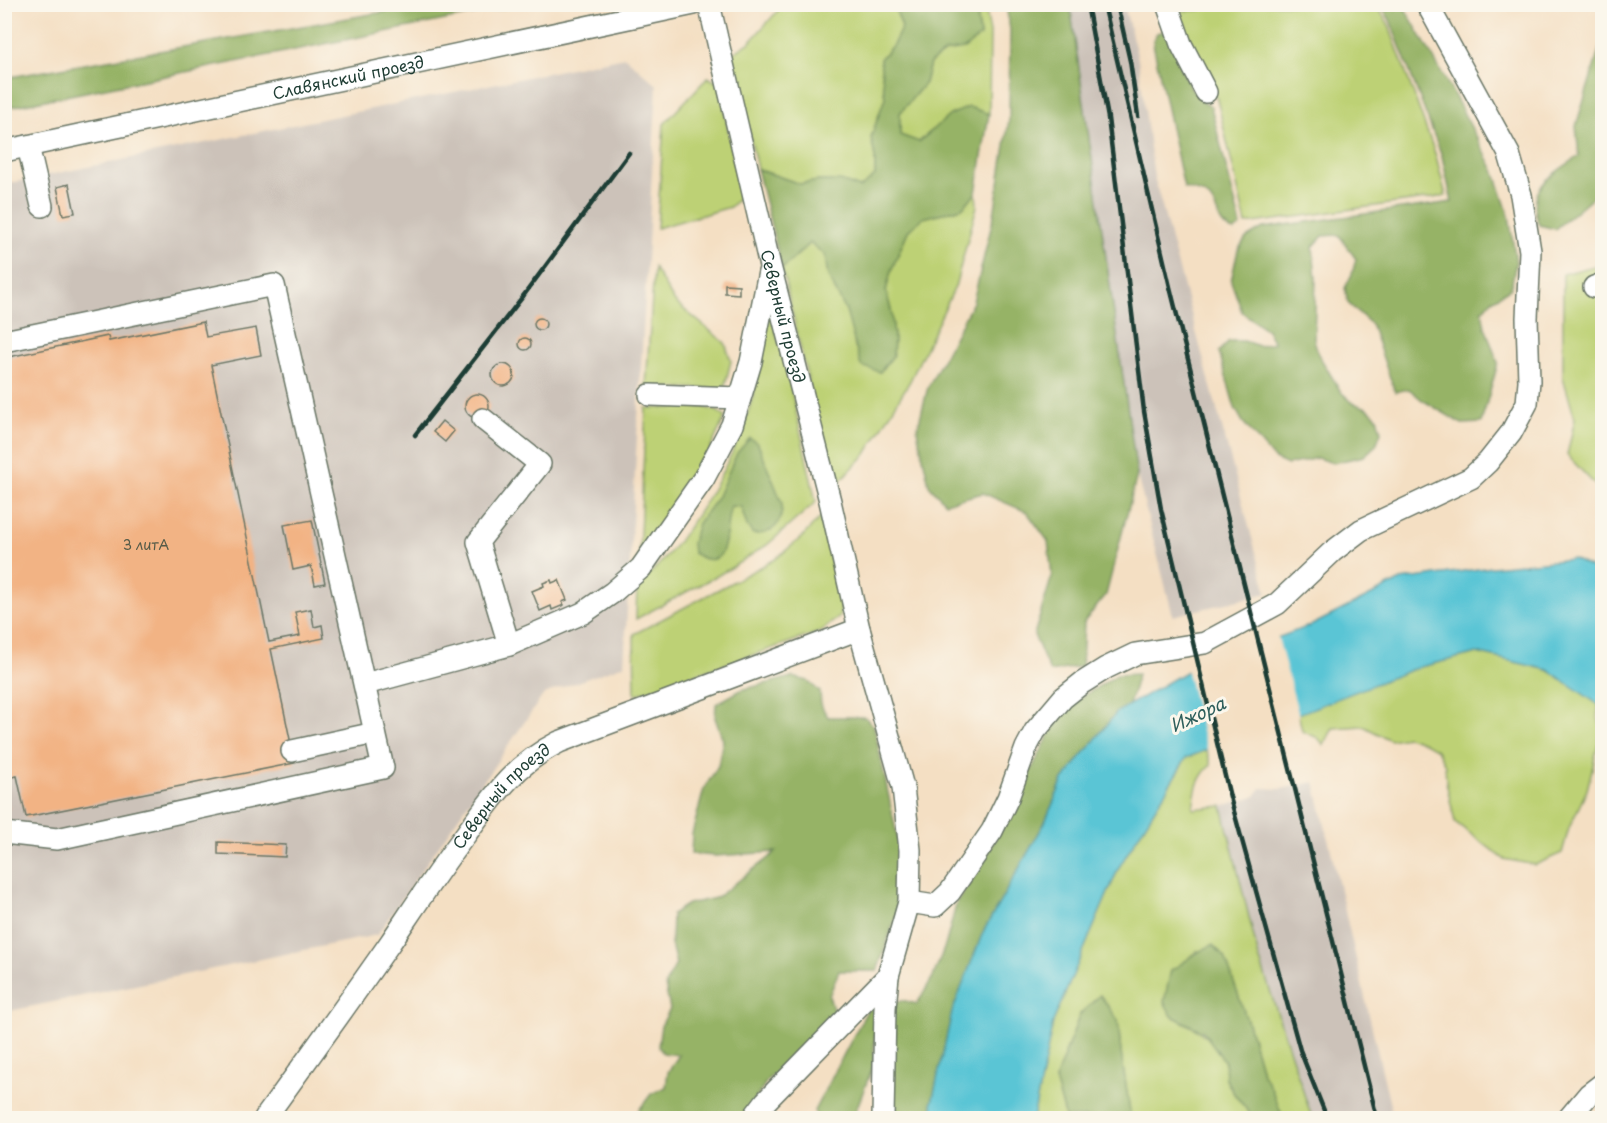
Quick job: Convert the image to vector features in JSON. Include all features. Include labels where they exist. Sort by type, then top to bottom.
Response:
[{"type":"street","name":"Славянский проезд","points":[[4,152],[694,4]]},
{"type":"street","name":"Северный проезд","points":[[709,4],[770,266],[830,501],[859,629],[903,787],[910,850],[909,902],[888,976],[883,1073]]},
{"type":"street","points":[[1167,4],[1181,44],[1206,92]]},
{"type":"street","points":[[909,902],[935,906],[950,891],[992,831],[1035,731],[1063,698],[1082,683],[1135,654],[1205,643],[1276,604],[1332,552],[1360,531],[1471,478],[1488,462],[1511,433],[1527,403],[1529,381],[1527,318],[1530,251],[1521,195],[1509,154],[1427,4]]},
{"type":"street","points":[[28,146],[42,206]]},
{"type":"street","points":[[365,684],[509,645],[583,613],[612,593],[641,568],[704,478],[732,425],[751,362],[770,266]]},
{"type":"street","points":[[4,341],[274,285],[383,768],[57,839],[4,833]]},
{"type":"street","points":[[650,395],[740,398]]},
{"type":"street","points":[[483,419],[540,464],[478,542],[509,645]]},
{"type":"street","name":"Северный проезд","points":[[265,1119],[453,851],[503,783],[523,765],[540,752],[559,742],[859,629]]},
{"type":"street","points":[[292,751],[375,733]]},
{"type":"street","points":[[753,1119],[766,1101],[888,976]]},
{"type":"street","points":[[868,1119],[883,1073]]},
{"type":"street","points":[[883,1073],[883,1119]]},
{"type":"street","points":[[1569,1119],[1589,1094],[1602,1084]]},
{"type":"shaded area","points":[[1070,5],[1124,5],[1138,59],[1154,177],[1267,593],[1173,616],[1137,475]]},
{"type":"shaded area","points":[[625,57],[657,85],[624,665],[544,694],[377,935],[5,1012],[5,184]]},
{"type":"shaded area","points":[[1315,782],[1393,1118],[1312,1118],[1258,954],[1222,806],[1254,797],[1261,788],[1281,789]]},
{"type":"green space","points":[[1200,4],[1376,5],[1388,23],[1436,156],[1446,196],[1246,224],[1217,99],[1177,11],[1200,10]]},
{"type":"green space","points":[[423,5],[520,5],[5,108],[5,78]]},
{"type":"green space","points":[[783,5],[894,5],[902,27],[893,45],[880,59],[885,98],[871,137],[875,157],[875,176],[860,188],[840,181],[800,184],[757,169],[732,54],[749,43]]},
{"type":"green space","points":[[894,5],[976,5],[980,36],[964,49],[945,52],[930,63],[925,83],[900,113],[900,135],[919,142],[950,115],[969,107],[989,114],[976,193],[962,208],[923,218],[908,231],[891,271],[886,291],[894,336],[893,356],[880,372],[861,366],[846,311],[828,276],[825,255],[810,243],[782,269],[757,169],[800,184],[840,181],[860,188],[875,176],[875,157],[871,137],[885,98],[880,59],[893,45],[902,27]]},
{"type":"green space","points":[[976,5],[985,5],[990,32],[989,114],[969,107],[934,128],[919,142],[900,135],[900,113],[925,83],[930,63],[945,52],[964,48],[980,36]]},
{"type":"green space","points":[[1006,5],[1070,5],[1137,475],[1106,595],[1084,622],[1082,666],[1050,672],[1034,635],[1052,576],[1048,541],[1027,512],[983,493],[945,503],[929,485],[917,430],[928,387],[973,302],[994,215],[1009,120],[1010,30]]},
{"type":"green space","points":[[1381,5],[1403,5],[1494,170],[1509,216],[1516,262],[1511,288],[1492,300],[1482,311],[1485,327],[1498,363],[1481,423],[1462,424],[1422,400],[1409,389],[1395,392],[1371,324],[1348,303],[1345,288],[1356,259],[1339,235],[1323,236],[1313,247],[1316,278],[1314,339],[1318,354],[1341,392],[1353,403],[1367,408],[1377,417],[1381,432],[1376,445],[1364,456],[1333,463],[1317,458],[1288,465],[1274,459],[1243,422],[1235,408],[1219,352],[1229,341],[1244,341],[1259,346],[1274,343],[1267,330],[1242,312],[1231,281],[1238,250],[1246,238],[1263,228],[1452,202],[1442,156],[1390,20]]},
{"type":"green space","points":[[1164,31],[1170,36],[1189,85],[1202,101],[1211,107],[1241,226],[1234,231],[1223,225],[1207,196],[1184,188],[1153,41],[1157,33]]},
{"type":"green space","points":[[1602,41],[1602,189],[1555,229],[1539,225],[1536,212],[1538,191],[1551,176],[1579,156],[1576,126]]},
{"type":"green space","points":[[708,77],[720,84],[740,197],[730,207],[657,228],[664,124]]},
{"type":"green space","points":[[976,193],[977,206],[955,287],[910,381],[866,454],[833,488],[782,269],[811,243],[825,255],[828,276],[846,311],[852,328],[855,348],[880,372],[893,356],[894,336],[886,291],[891,271],[908,231],[923,218],[962,208]]},
{"type":"green space","points":[[1602,264],[1602,492],[1567,455],[1575,419],[1563,377],[1563,274]]},
{"type":"green space","points":[[654,268],[675,302],[725,343],[731,361],[724,389],[646,387]]},
{"type":"green space","points":[[766,318],[772,318],[786,366],[816,502],[767,545],[731,568],[636,619],[637,585],[672,550],[688,528],[731,455],[749,409],[755,386]]},
{"type":"green space","points":[[703,407],[717,411],[725,417],[707,456],[639,556],[646,408]]},
{"type":"green space","points":[[750,438],[758,444],[782,503],[779,522],[772,530],[753,534],[747,526],[741,507],[731,506],[724,546],[715,559],[706,559],[693,553],[692,543],[698,523],[717,498],[737,453]]},
{"type":"green space","points":[[821,517],[841,606],[840,616],[820,632],[635,695],[634,634],[774,560],[801,538]]},
{"type":"green space","points":[[1477,653],[1548,670],[1599,703],[1597,716],[1602,729],[1587,790],[1569,828],[1562,853],[1535,865],[1504,859],[1455,822],[1446,782],[1445,765],[1437,750],[1407,737],[1390,740],[1363,726],[1333,728],[1324,745],[1318,738],[1302,731],[1298,713],[1416,668]]},
{"type":"green space","points":[[1138,674],[1129,705],[1117,712],[1063,780],[1044,824],[983,932],[952,1013],[932,1102],[933,1118],[891,1118],[892,1003],[902,1000],[917,1004],[933,977],[946,943],[957,901],[979,870],[1053,728],[1075,701],[1117,675]]},
{"type":"green space","points":[[792,677],[808,681],[820,692],[821,706],[828,717],[865,717],[874,726],[900,850],[899,908],[877,971],[839,971],[829,996],[834,1012],[833,1027],[801,1056],[768,1079],[741,1118],[633,1118],[651,1094],[666,1087],[668,1072],[679,1055],[663,1053],[658,1046],[661,1026],[670,1009],[665,985],[676,964],[671,944],[672,914],[688,904],[716,898],[776,852],[715,856],[691,854],[692,834],[704,789],[718,766],[723,740],[715,718],[716,704],[741,690]]},
{"type":"green space","points":[[1207,750],[1211,765],[1203,774],[1198,785],[1193,809],[1222,806],[1258,954],[1312,1118],[1283,1118],[1262,1072],[1241,1007],[1197,950],[1186,962],[1172,970],[1172,1016],[1196,1029],[1220,1052],[1225,1063],[1228,1085],[1252,1118],[1131,1118],[1118,1020],[1080,1014],[1055,1080],[1066,1118],[1033,1118],[1053,1022],[1119,867],[1186,758]]},
{"type":"green space","points":[[1213,945],[1225,957],[1262,1072],[1283,1118],[1252,1118],[1226,1079],[1225,1062],[1204,1032],[1172,1016],[1164,1002],[1171,970],[1201,950]]},
{"type":"green space","points":[[1100,995],[1118,1020],[1131,1118],[1066,1118],[1055,1080],[1080,1014]]},
{"type":"green space","points":[[870,1005],[877,1007],[873,1066],[853,1118],[818,1118],[814,1111]]},
{"type":"water","name":"Ижора","points":[[1573,559],[1602,573],[1602,707],[1548,670],[1477,653],[1416,668],[1186,758],[1119,867],[1053,1022],[1033,1118],[933,1118],[932,1102],[952,1012],[983,932],[1044,824],[1063,780],[1117,712],[1187,671],[1312,625],[1401,580],[1492,567]]},
{"type":"pier","points":[[1277,634],[1299,716],[1208,753],[1186,668]]},
{"type":"building","points":[[69,184],[75,213],[63,215],[57,187]]},
{"type":"building","points":[[725,284],[739,285],[739,294],[725,293]]},
{"type":"building","points":[[542,318],[546,324],[542,330],[538,330],[534,322]]},
{"type":"building","points":[[203,322],[206,337],[256,328],[261,355],[211,365],[269,642],[300,636],[295,612],[311,609],[314,627],[322,625],[324,638],[271,649],[295,763],[26,817],[17,776],[4,779],[4,358],[108,336],[109,341]]},
{"type":"building","points":[[527,338],[531,344],[527,350],[523,350],[519,342]]},
{"type":"building","points":[[503,364],[513,371],[514,375],[507,385],[503,386],[493,379],[492,375],[499,365]]},
{"type":"building","points":[[477,394],[486,397],[489,406],[486,415],[477,418],[468,415],[465,406],[468,397]]},
{"type":"building","points":[[442,421],[454,431],[445,442],[433,432]]},
{"type":"building","points":[[312,520],[325,583],[315,585],[311,566],[293,570],[284,525]]},
{"type":"building","points":[[551,580],[552,583],[559,580],[567,600],[562,602],[564,605],[552,610],[551,606],[540,611],[532,591]]},
{"type":"building","points":[[4,793],[9,809],[4,810]]},
{"type":"building","points":[[218,842],[286,845],[285,857],[218,854]]},
{"type":"railway","points":[[1087,4],[1108,118],[1144,411],[1161,509],[1230,797],[1300,1050],[1327,1118]]},
{"type":"railway","points":[[1104,4],[1170,287],[1377,1118]]},
{"type":"railway","points":[[1117,4],[1130,61],[1138,116]]},
{"type":"railway","points":[[415,435],[524,295],[629,153]]}]
